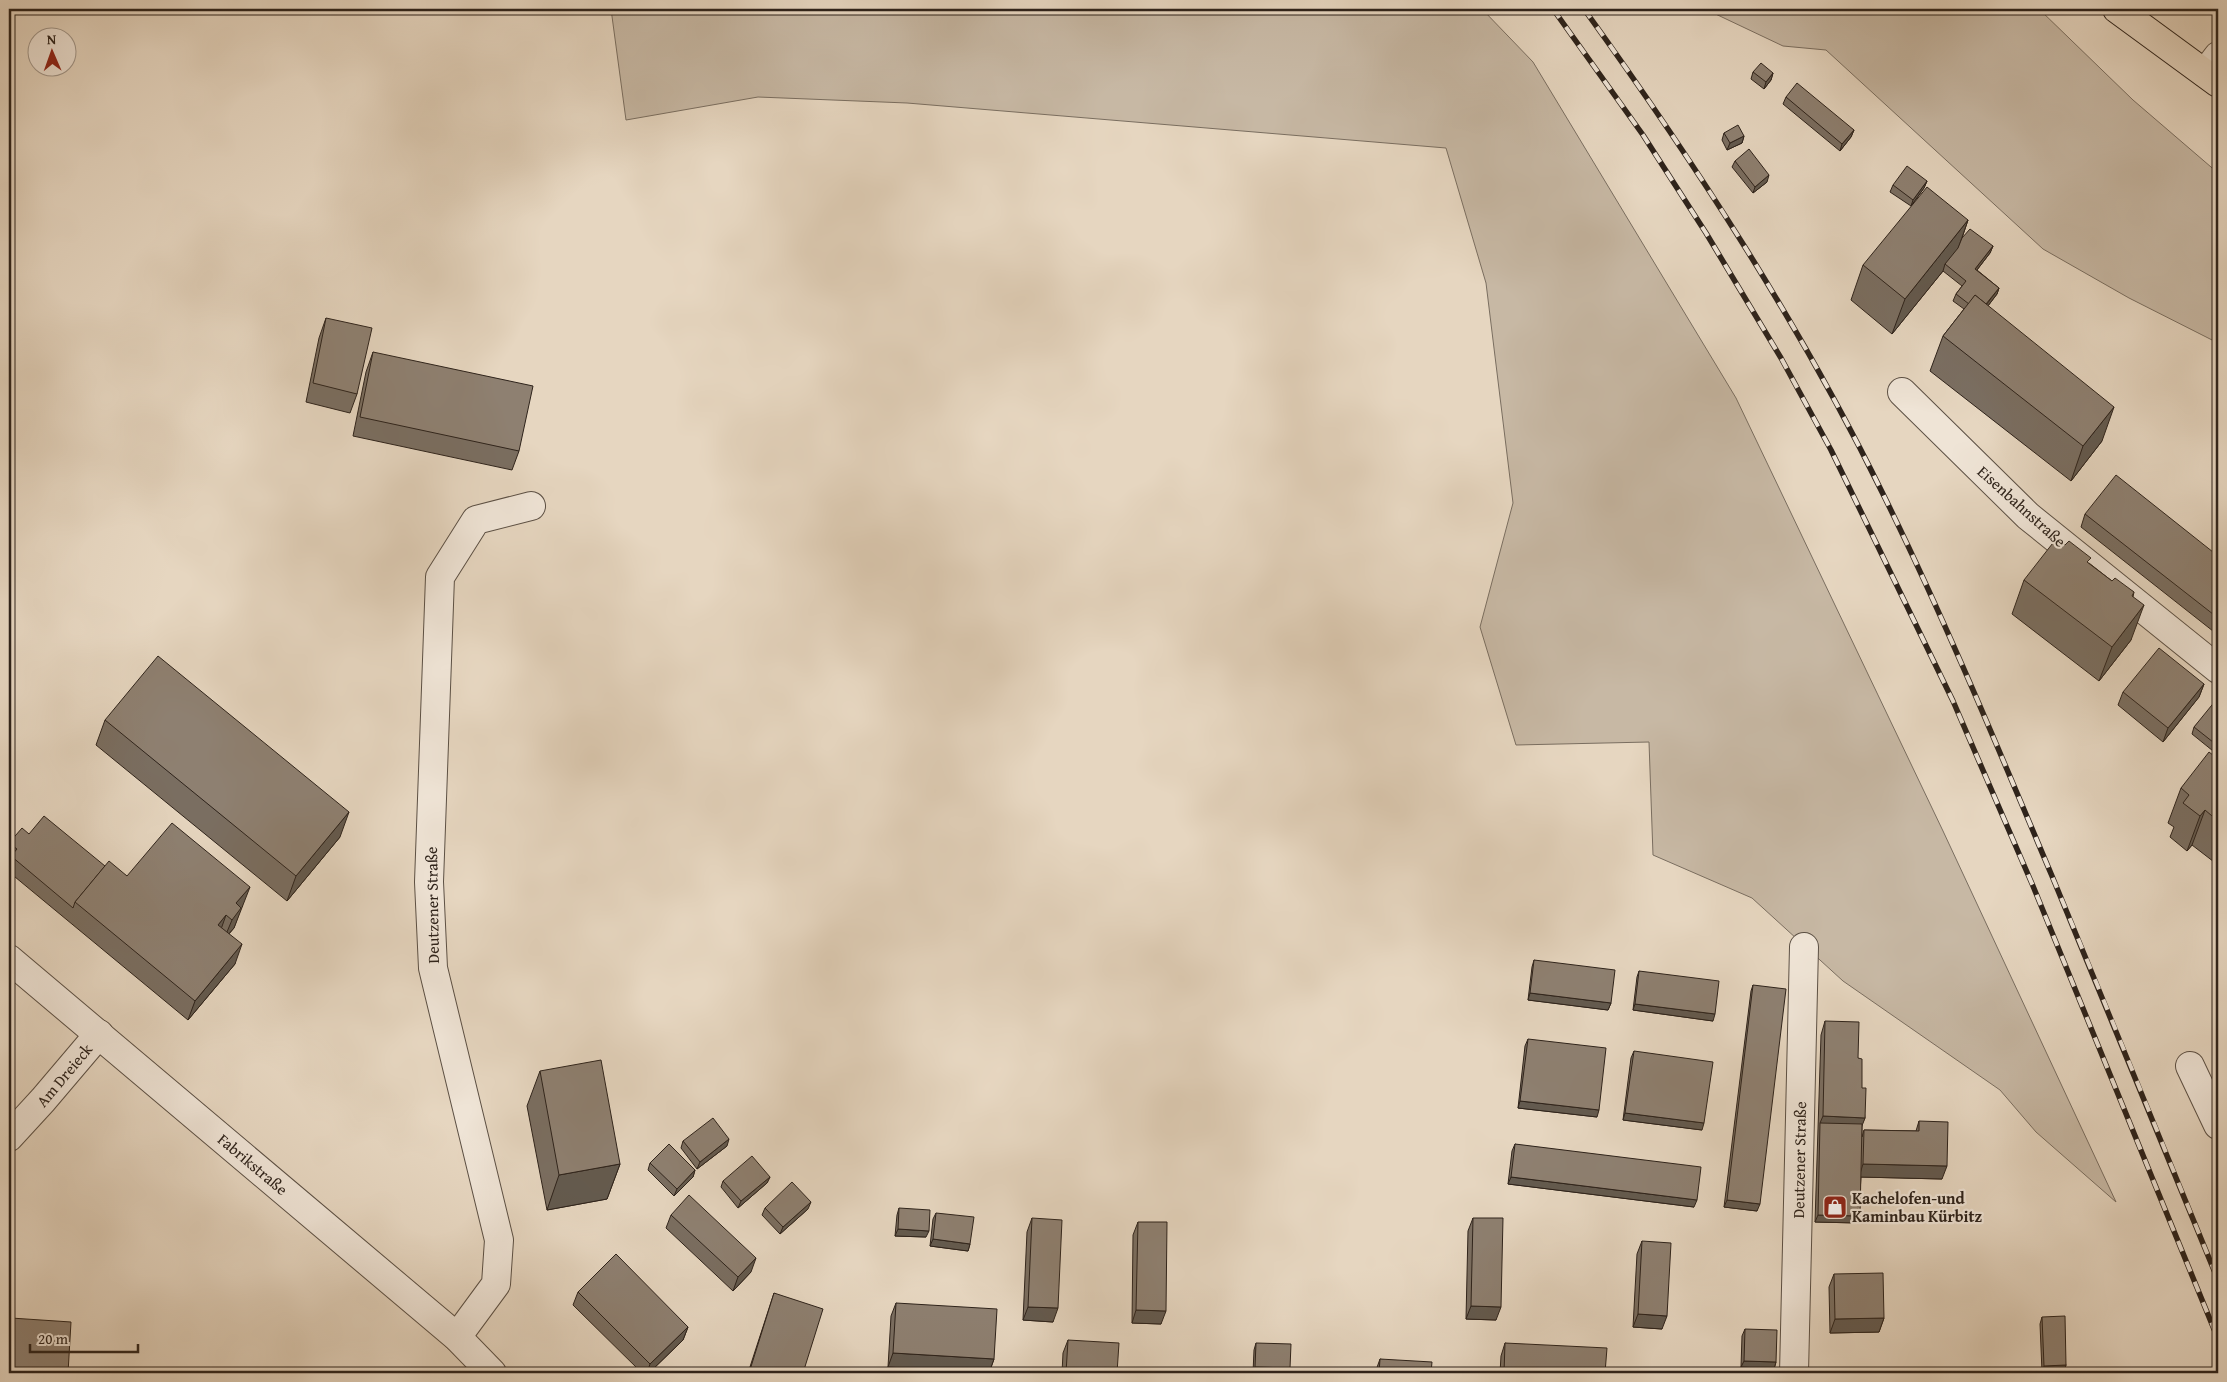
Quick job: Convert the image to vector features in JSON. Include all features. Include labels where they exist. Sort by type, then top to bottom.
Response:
[{"type":"main road","points":[[2117,9],[2214,71]]},
{"type":"street","name":"Eisenbahnstraße","points":[[1902,392],[2028,516],[2218,670]]},
{"type":"street","name":"Deutzener Straße","points":[[457,1337],[496,1284],[500,1240],[433,968],[429,882],[440,577],[476,520],[531,506]]},
{"type":"street","name":"Deutzener Straße","points":[[1794,1373],[1804,947]]},
{"type":"street","name":"Fabrikstraße","points":[[9,959],[457,1337],[492,1373]]},
{"type":"street","name":"Am Dreieck","points":[[9,1137],[44,1100],[99,1034]]},
{"type":"street","points":[[2190,1066],[2218,1125]]},
{"type":"path","points":[[2215,9],[2218,12]]},
{"type":"shaded area","points":[[611,9],[1482,9],[1533,62],[1736,398],[1943,831],[2116,1202],[2036,1132],[2000,1090],[1843,981],[1752,898],[1653,855],[1649,742],[1516,745],[1480,627],[1513,503],[1486,283],[1446,148],[907,103],[758,97],[626,120]]},
{"type":"shaded area","points":[[1705,9],[2039,9],[2133,100],[2218,173],[2218,343],[2129,298],[2043,249],[1826,50],[1783,46]]},
{"type":"building","points":[[1761,63],[1773,73],[1766,82],[1753,72]]},
{"type":"building","points":[[1797,83],[1854,130],[1842,144],[1786,97]]},
{"type":"building","points":[[1738,125],[1744,136],[1730,143],[1724,133]]},
{"type":"building","points":[[1749,149],[1769,175],[1755,187],[1735,161]]},
{"type":"building","points":[[1907,166],[1927,181],[1913,200],[1893,185]]},
{"type":"building","points":[[1927,187],[1968,220],[1905,299],[1863,265]]},
{"type":"building","points":[[1970,229],[1993,246],[1975,269],[1999,288],[1986,304],[1975,295],[1969,304],[1956,294],[1966,281],[1945,264]]},
{"type":"building","points":[[1975,295],[2114,407],[2083,446],[1943,336]]},
{"type":"building","points":[[326,318],[372,328],[357,394],[313,383]]},
{"type":"building","points":[[373,352],[533,386],[519,451],[360,417]]},
{"type":"building","points":[[2116,475],[2218,556],[2218,618],[2085,514]]},
{"type":"building","points":[[2056,539],[2065,545],[2069,541],[2091,558],[2087,562],[2112,581],[2115,578],[2134,592],[2132,596],[2144,605],[2112,647],[2024,580]]},
{"type":"building","points":[[2159,648],[2204,684],[2168,728],[2123,692]]},
{"type":"building","points":[[158,656],[349,812],[296,876],[105,720]]},
{"type":"building","points":[[2216,700],[2218,702],[2218,746],[2194,727]]},
{"type":"building","points":[[2209,752],[2218,759],[2218,821],[2205,810],[2200,816],[2183,803],[2189,795],[2181,788]]},
{"type":"building","points":[[44,816],[105,866],[75,902],[73,908],[11,856],[17,849],[9,843],[22,828],[29,834]]},
{"type":"building","points":[[172,823],[250,887],[236,903],[241,908],[232,920],[226,915],[218,925],[242,944],[195,1001],[75,902],[109,861],[127,876]]},
{"type":"building","points":[[1534,960],[1615,970],[1611,1003],[1530,993]]},
{"type":"building","points":[[1639,971],[1719,981],[1715,1014],[1635,1004]]},
{"type":"building","points":[[1753,985],[1786,989],[1760,1204],[1727,1200]]},
{"type":"building","points":[[1825,1021],[1859,1022],[1858,1058],[1862,1059],[1862,1088],[1866,1088],[1865,1118],[1823,1116]]},
{"type":"building","points":[[1528,1039],[1606,1048],[1599,1110],[1520,1101]]},
{"type":"building","points":[[1634,1051],[1713,1062],[1704,1123],[1625,1113]]},
{"type":"building","points":[[601,1060],[620,1164],[559,1175],[540,1071]]},
{"type":"building","points":[[713,1118],[729,1139],[700,1162],[683,1141]]},
{"type":"building","points":[[1919,1121],[1948,1122],[1947,1166],[1863,1164],[1864,1130],[1919,1131]]},
{"type":"building","points":[[1820,1123],[1862,1124],[1860,1216],[1818,1215]]},
{"type":"building","points":[[669,1144],[695,1170],[677,1189],[650,1163]]},
{"type":"building","points":[[1515,1144],[1701,1167],[1697,1200],[1511,1177]]},
{"type":"building","points":[[752,1156],[770,1177],[741,1201],[723,1181]]},
{"type":"building","points":[[792,1182],[811,1202],[783,1227],[765,1208]]},
{"type":"building","points":[[689,1195],[756,1258],[738,1277],[671,1215]]},
{"type":"building","points":[[899,1208],[930,1210],[929,1231],[898,1229]]},
{"type":"building","points":[[936,1213],[974,1217],[970,1244],[933,1239]]},
{"type":"building","points":[[1032,1218],[1062,1220],[1058,1308],[1028,1307]]},
{"type":"building","points":[[1473,1218],[1503,1218],[1501,1307],[1471,1306]]},
{"type":"building","points":[[1138,1222],[1167,1222],[1166,1311],[1136,1310]]},
{"type":"building","points":[[1642,1241],[1671,1243],[1667,1316],[1638,1314]]},
{"type":"building","points":[[616,1254],[688,1327],[650,1364],[578,1292]]},
{"type":"building","points":[[1883,1273],[1884,1318],[1835,1319],[1834,1274]]},
{"type":"building","points":[[774,1293],[823,1309],[803,1373],[749,1373]]},
{"type":"building","points":[[896,1303],[997,1309],[994,1359],[893,1353]]},
{"type":"building","points":[[9,1306],[12,1306],[11,1318],[71,1322],[68,1373],[9,1373]]},
{"type":"building","points":[[2065,1316],[2066,1365],[2044,1366],[2042,1317]]},
{"type":"building","points":[[1745,1329],[1777,1330],[1776,1362],[1744,1361]]},
{"type":"building","points":[[1068,1340],[1119,1343],[1117,1373],[1066,1373]]},
{"type":"building","points":[[1256,1343],[1291,1344],[1290,1368],[1255,1367]]},
{"type":"building","points":[[1505,1343],[1607,1348],[1605,1373],[1504,1373]]},
{"type":"building","points":[[1380,1359],[1432,1362],[1431,1373],[1379,1373]]},
{"type":"railway","points":[[1553,9],[1643,135],[1706,233],[1781,358],[1831,450],[1953,701],[2033,886],[2218,1339]]},
{"type":"railway","points":[[1584,9],[1706,185],[1744,246],[1817,369],[1852,432],[1884,496],[1950,637],[1991,732],[2218,1280]]},
{"type":"place","name":"Kachelofen-und Kaminbau Kürbitz","points":[[1835,1207]]}]
